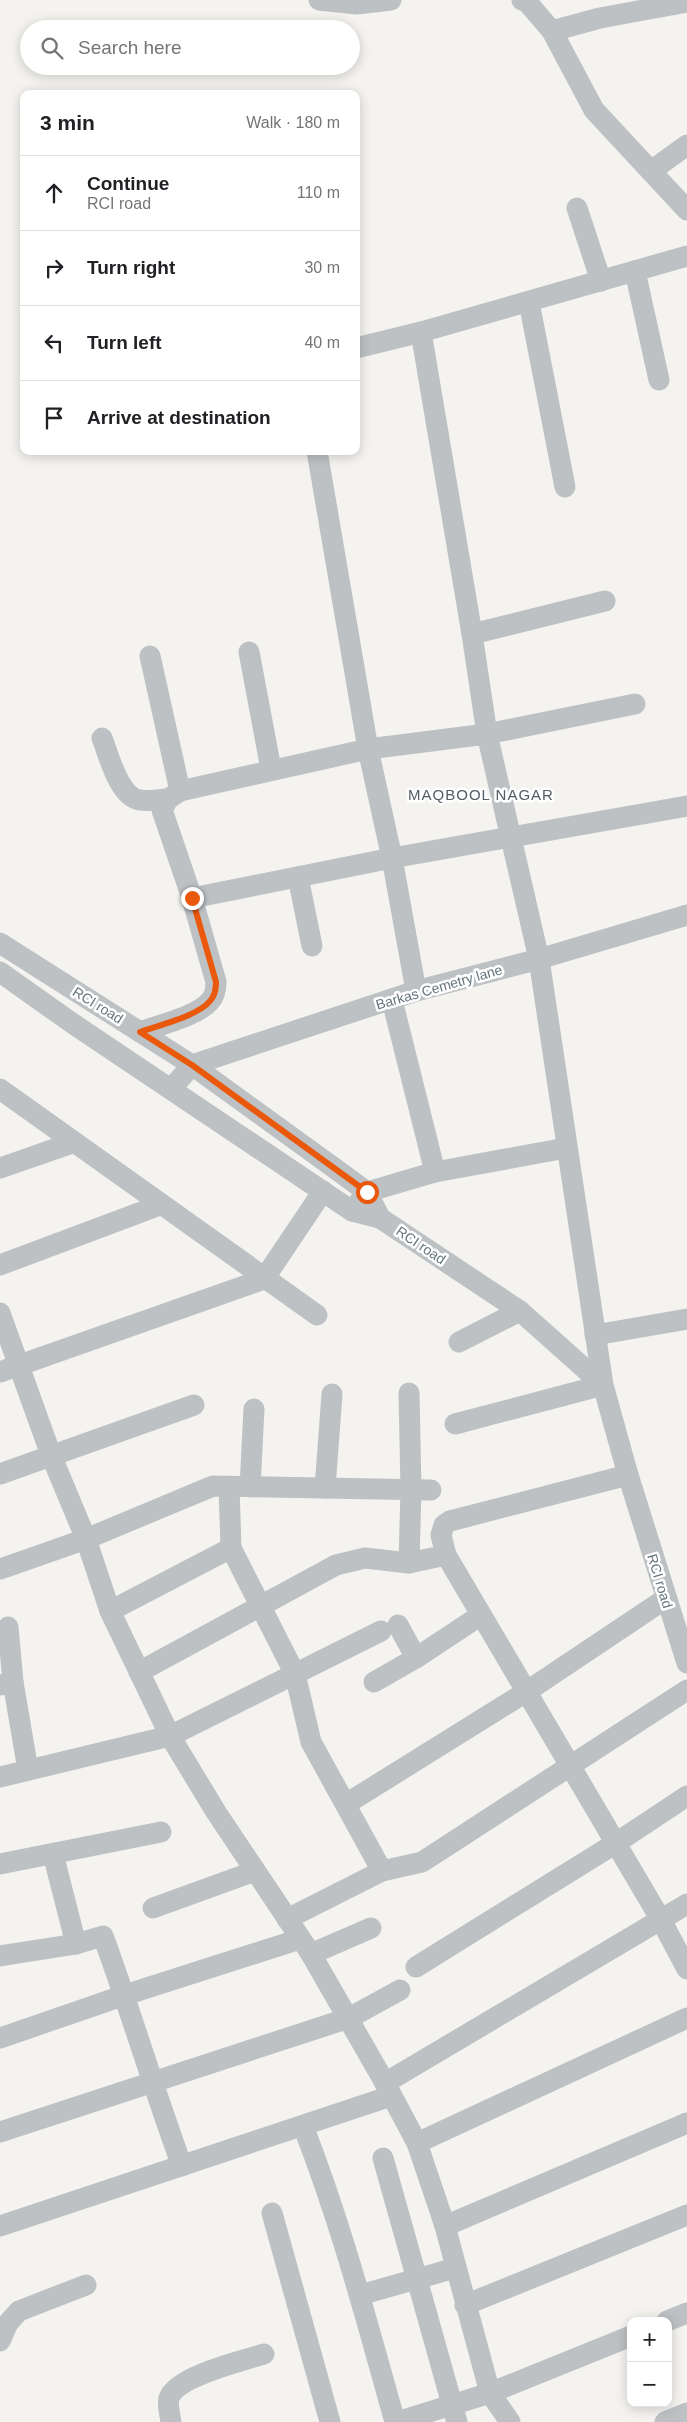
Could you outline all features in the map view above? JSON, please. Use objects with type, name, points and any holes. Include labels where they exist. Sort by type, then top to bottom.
[{"type":"street","points":[[319,0],[357,4],[391,0]]},
{"type":"street","points":[[522,0],[527,2],[552,31],[594,110],[687,210]]},
{"type":"street","points":[[552,31],[600,18],[687,2]]},
{"type":"street","points":[[651,171],[687,145]]},
{"type":"street","points":[[577,208],[601,281]]},
{"type":"street","points":[[360,347],[529,302],[687,256]]},
{"type":"street","points":[[635,271],[659,380]]},
{"type":"street","points":[[529,302],[565,488]]},
{"type":"street","points":[[421,332],[487,734],[539,959],[603,1385],[455,1424]]},
{"type":"street","points":[[318,455],[368,748],[392,858],[416,991]]},
{"type":"street","points":[[472,634],[605,601]]},
{"type":"street","points":[[249,652],[271,769]]},
{"type":"street","points":[[140,1032],[201,1009],[211,1001],[215,993],[216,982],[192,898],[162,810],[174,795],[150,656]]},
{"type":"street","points":[[102,738],[122,788],[129,796],[139,800],[174,795],[271,769],[368,748],[487,734],[636,704]]},
{"type":"street","points":[[192,898],[392,858],[687,806]]},
{"type":"street","points":[[298,878],[312,946]]},
{"type":"street","name":"Barkas Cemetry lane","points":[[192,1065],[416,991],[539,959],[687,915]]},
{"type":"street","name":"RCI road","points":[[0,942],[192,1065],[367,1192],[380,1218],[520,1311],[603,1385],[665,1599],[687,1664]]},
{"type":"street","points":[[5,981],[171,1089],[352,1211],[380,1218]]},
{"type":"street","points":[[392,1000],[435,1172]]},
{"type":"street","points":[[171,1089],[192,1065]]},
{"type":"street","points":[[0,1089],[72,1143],[317,1315]]},
{"type":"street","points":[[0,1168],[72,1143]]},
{"type":"street","points":[[352,1211],[367,1192],[435,1172],[566,1148]]},
{"type":"street","points":[[10,1368],[264,1278],[323,1190]]},
{"type":"street","points":[[0,1265],[160,1205]]},
{"type":"street","points":[[459,1342],[520,1311]]},
{"type":"street","points":[[0,1312],[10,1368],[51,1455],[86,1538],[110,1611],[170,1736],[255,1871],[306,1947],[349,2018],[416,2143],[445,2226],[490,2393],[510,2422]]},
{"type":"street","points":[[595,1335],[687,1318]]},
{"type":"street","points":[[409,1393],[421,1489],[409,1563]]},
{"type":"street","points":[[325,1488],[332,1394]]},
{"type":"street","points":[[0,1474],[194,1405]]},
{"type":"street","points":[[250,1487],[254,1409]]},
{"type":"street","points":[[628,1476],[450,1521],[444,1525],[441,1535],[446,1555],[569,1766],[662,1920],[687,1969]]},
{"type":"street","points":[[0,1569],[86,1538],[213,1486],[421,1489]]},
{"type":"street","points":[[229,1486],[231,1548],[295,1674],[311,1742],[382,1871]]},
{"type":"street","points":[[110,1611],[231,1548]]},
{"type":"street","points":[[139,1672],[262,1607],[336,1565],[365,1558],[409,1563],[446,1555]]},
{"type":"street","points":[[346,1804],[526,1692],[665,1599]]},
{"type":"street","points":[[374,1682],[416,1658],[481,1614]]},
{"type":"street","points":[[8,1627],[7,1683],[28,1770]]},
{"type":"street","points":[[0,1776],[170,1736],[390,1628],[416,1658]]},
{"type":"street","points":[[287,1919],[382,1871],[422,1862],[687,1690]]},
{"type":"street","points":[[416,1966],[616,1843],[687,1796]]},
{"type":"street","points":[[0,1864],[161,1832]]},
{"type":"street","points":[[53,1854],[76,1944]]},
{"type":"street","points":[[153,1908],[255,1871]]},
{"type":"street","points":[[0,2226],[303,2126],[388,2089],[687,1904]]},
{"type":"street","points":[[0,2038],[124,1995],[306,1947],[370,1928]]},
{"type":"street","points":[[0,1956],[76,1944],[103,1936],[124,1995],[151,2082],[182,2166]]},
{"type":"street","points":[[0,2132],[349,2018],[400,1990]]},
{"type":"street","points":[[416,2143],[687,2018]]},
{"type":"street","points":[[445,2226],[687,2123]]},
{"type":"street","points":[[303,2126],[318,2164],[360,2295],[396,2422],[455,2413],[490,2393],[627,2338]]},
{"type":"street","points":[[383,2158],[455,2413]]},
{"type":"street","points":[[272,2213],[330,2422]]},
{"type":"street","points":[[465,2305],[687,2215]]},
{"type":"street","points":[[360,2295],[455,2268]]},
{"type":"street","points":[[0,2341],[8,2323],[19,2311],[86,2285]]},
{"type":"street","points":[[672,2319],[687,2313]]},
{"type":"street","points":[[171,2422],[168,2406],[170,2397],[177,2388],[191,2378],[264,2354]]},
{"type":"street","points":[[665,2422],[687,2413]]},
{"type":"district","name":"MAQBOOL NAGAR","points":[[481,794]]},
{"type":"route","points":[[192,898],[216,982],[215,993],[211,1001],[201,1009],[140,1032],[192,1065],[367,1192]]}]
